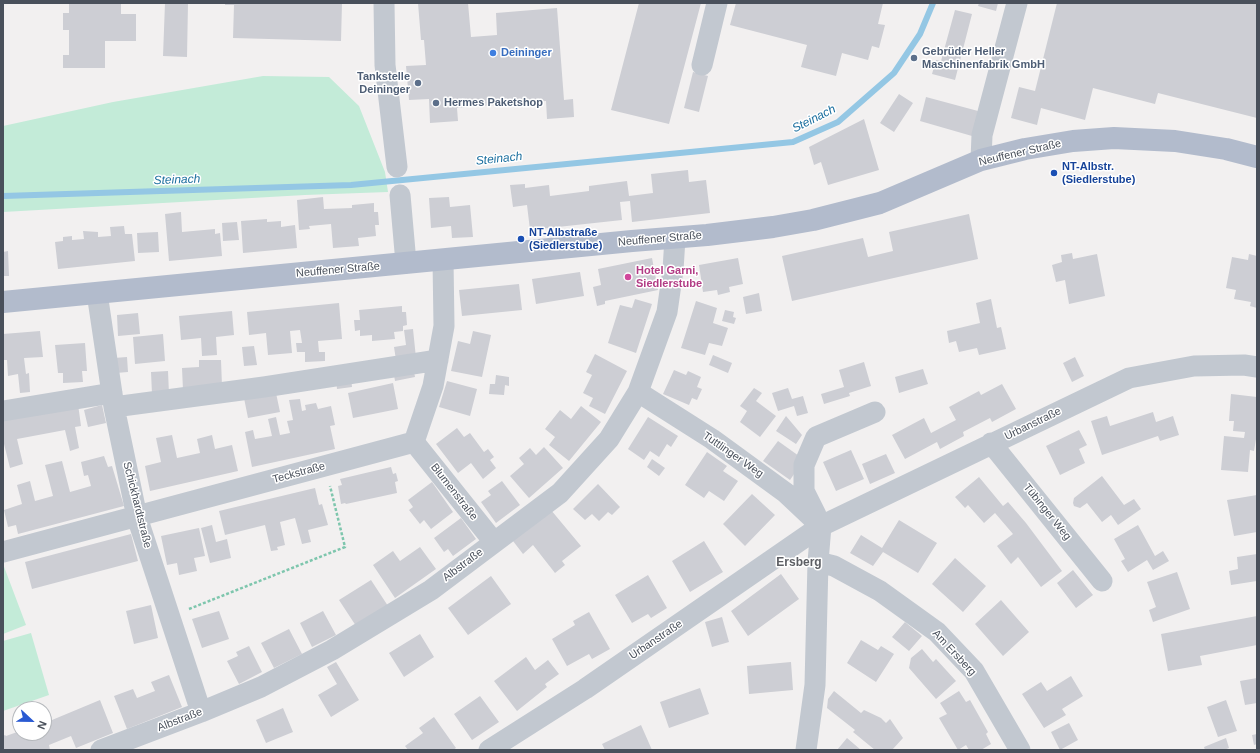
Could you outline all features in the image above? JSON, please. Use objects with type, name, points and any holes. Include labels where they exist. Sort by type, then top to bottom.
[{"type":"main road","name":"Neuffener Straße","points":[[3,302],[675,238],[774,227],[813,220],[880,202],[980,160],[1025,149],[1073,141],[1114,138],[1175,141],[1226,149],[1257,157]]},
{"type":"street","points":[[384,3],[385,65],[397,167]]},
{"type":"street","points":[[702,65],[717,3]]},
{"type":"street","points":[[980,160],[982,135],[1017,3]]},
{"type":"street","points":[[400,195],[406,263]]},
{"type":"street","name":"Albstraße","points":[[101,750],[201,712],[261,687],[332,650],[430,590],[560,492],[609,439],[638,392],[667,312],[673,270],[675,238]]},
{"type":"street","points":[[414,442],[433,386],[444,326],[443,260]]},
{"type":"street","name":"Schickhardtstraße","points":[[97,292],[113,400],[137,517],[201,712]]},
{"type":"street","points":[[3,411],[264,387],[438,360]]},
{"type":"street","name":"Urbanstraße","points":[[489,750],[585,689],[821,526],[1129,378],[1194,366],[1257,366]]},
{"type":"street","name":"Tuttlinger Weg","points":[[638,392],[712,439],[786,493],[821,526]]},
{"type":"street","points":[[806,750],[815,685],[818,562],[821,526],[804,491],[804,465],[816,437],[875,412]]},
{"type":"street","name":"Teckstraße","points":[[3,552],[414,442]]},
{"type":"street","name":"Blumenstraße","points":[[414,442],[494,542]]},
{"type":"street","name":"Tübinger Weg","points":[[992,443],[1102,582]]},
{"type":"street","name":"Am Ersberg","points":[[818,562],[834,566],[880,591],[937,632],[974,671],[1020,750]]},
{"type":"path","points":[[169,617],[344,547],[325,466]]},
{"type":"green space","points":[[263,76],[329,77],[359,106],[385,172],[388,192],[305,195],[3,212],[3,126],[113,102]]},
{"type":"green space","points":[[3,564],[26,625],[3,634]]},
{"type":"green space","points":[[31,633],[49,695],[32,701],[12,701],[12,708],[3,711],[3,641]]},
{"type":"building","points":[[69,3],[121,3],[121,14],[136,14],[136,41],[105,41],[105,68],[63,68],[63,55],[69,55],[69,30],[63,30],[63,13],[69,13]]},
{"type":"building","points":[[165,3],[188,3],[187,57],[163,56]]},
{"type":"building","points":[[225,3],[342,3],[341,41],[233,38],[234,5],[225,5]]},
{"type":"building","name":"Deininger","points":[[418,3],[468,3],[471,37],[497,35],[496,13],[557,8],[564,100],[573,99],[574,117],[547,119],[546,101],[457,108],[458,121],[430,123],[429,99],[409,100],[406,66],[426,65],[424,40],[421,40]]},
{"type":"building","points":[[639,3],[701,3],[669,124],[611,110]]},
{"type":"building","points":[[736,3],[883,3],[878,24],[885,25],[879,48],[872,46],[868,60],[842,53],[836,76],[801,67],[807,45],[730,25]]},
{"type":"building","points":[[979,3],[998,3],[996,11],[978,6]]},
{"type":"building","points":[[1057,3],[1257,3],[1257,118],[1158,93],[1155,104],[1093,88],[1085,120],[1041,108],[1037,125],[1011,118],[1019,87],[1035,91]]},
{"type":"building","points":[[955,10],[972,14],[955,80],[932,74],[936,60],[941,61]]},
{"type":"building","points":[[693,72],[708,76],[699,112],[684,108]]},
{"type":"building","points":[[899,94],[913,103],[894,132],[880,123]]},
{"type":"building","points":[[926,97],[978,111],[972,136],[920,121]]},
{"type":"building","points":[[864,119],[879,170],[828,185],[821,162],[814,165],[809,147]]},
{"type":"building","points":[[688,170],[689,182],[706,180],[710,213],[632,222],[630,201],[620,202],[622,220],[530,230],[527,205],[513,207],[510,185],[525,184],[525,188],[549,185],[550,196],[589,191],[589,186],[627,181],[629,196],[653,193],[651,174]]},
{"type":"building","points":[[323,197],[324,209],[352,208],[352,205],[374,203],[374,212],[378,212],[379,225],[375,225],[376,236],[358,238],[359,246],[333,248],[331,224],[309,226],[310,229],[299,230],[297,200]]},
{"type":"building","points":[[449,197],[450,207],[470,205],[473,237],[452,238],[451,226],[431,228],[429,198]]},
{"type":"building","points":[[181,212],[182,232],[215,229],[215,234],[220,233],[222,256],[169,261],[165,214]]},
{"type":"building","points":[[969,214],[978,259],[792,301],[782,256],[863,238],[868,257],[893,251],[889,232]]},
{"type":"building","points":[[267,219],[267,222],[281,221],[281,227],[295,225],[297,248],[243,253],[241,221]]},
{"type":"building","points":[[237,222],[239,240],[223,241],[222,223]]},
{"type":"building","points":[[124,226],[125,234],[132,234],[135,261],[58,269],[55,242],[63,241],[63,237],[72,236],[72,240],[84,239],[83,231],[98,232],[98,237],[111,236],[110,227]]},
{"type":"building","points":[[158,232],[159,252],[138,253],[137,233]]},
{"type":"building","points":[[8,251],[9,276],[3,276],[3,252]]},
{"type":"building","points":[[1072,253],[1073,259],[1097,254],[1105,296],[1069,304],[1065,280],[1056,282],[1052,265],[1062,262],[1061,255]]},
{"type":"building","points":[[1249,254],[1257,256],[1257,308],[1250,306],[1251,302],[1234,299],[1236,290],[1226,288],[1232,257],[1248,260]]},
{"type":"building","name":"Hotel Garni, Siedlerstube","points":[[652,258],[658,290],[605,301],[605,304],[597,306],[593,287],[601,285],[598,269]]},
{"type":"building","points":[[738,258],[743,284],[729,287],[730,292],[718,295],[717,290],[703,292],[699,265]]},
{"type":"building","points":[[580,272],[584,296],[536,304],[532,279]]},
{"type":"building","points":[[519,284],[522,310],[462,316],[459,290]]},
{"type":"building","points":[[759,293],[762,311],[746,314],[743,297]]},
{"type":"building","points":[[635,299],[652,304],[636,353],[608,343],[620,305],[632,308]]},
{"type":"building","points":[[991,299],[997,328],[1001,327],[1006,349],[979,355],[977,348],[959,352],[956,341],[949,343],[947,331],[980,323],[976,303]]},
{"type":"building","points":[[696,301],[717,308],[713,323],[728,328],[722,346],[709,343],[705,355],[681,348]]},
{"type":"building","points":[[339,303],[342,339],[318,341],[319,352],[325,352],[325,361],[305,362],[305,352],[297,352],[296,343],[302,343],[300,330],[290,331],[292,353],[268,355],[266,333],[249,335],[247,312]]},
{"type":"building","points":[[402,306],[402,312],[406,312],[407,325],[403,326],[403,331],[394,332],[395,339],[372,341],[372,335],[360,336],[360,330],[355,331],[354,320],[360,320],[359,310]]},
{"type":"building","points":[[725,310],[734,312],[733,317],[736,318],[734,324],[722,321]]},
{"type":"building","points":[[232,311],[234,335],[216,337],[217,355],[202,356],[201,338],[181,340],[179,316]]},
{"type":"building","points":[[138,313],[140,334],[118,336],[117,315]]},
{"type":"building","points":[[413,329],[416,358],[396,360],[394,347],[406,345],[404,330]]},
{"type":"building","points":[[40,331],[43,357],[24,358],[26,374],[29,373],[30,392],[20,393],[18,374],[8,376],[7,360],[3,360],[3,334]]},
{"type":"building","points":[[473,331],[491,335],[482,377],[451,371],[458,341],[470,344]]},
{"type":"building","points":[[163,334],[165,361],[135,364],[133,337]]},
{"type":"building","points":[[85,343],[87,371],[82,371],[83,382],[63,383],[63,373],[58,373],[55,345]]},
{"type":"building","points":[[254,346],[257,365],[244,366],[242,347]]},
{"type":"building","points":[[595,354],[627,371],[605,414],[589,406],[593,398],[583,393],[592,375],[586,372]]},
{"type":"building","points":[[713,355],[732,363],[728,373],[709,365]]},
{"type":"building","points":[[127,357],[128,372],[116,373],[114,358]]},
{"type":"building","points":[[1075,357],[1084,376],[1072,382],[1063,363]]},
{"type":"building","points":[[199,360],[221,360],[222,386],[183,390],[182,368],[199,367]]},
{"type":"building","points":[[864,362],[871,386],[849,393],[850,396],[824,404],[821,394],[844,387],[839,370]]},
{"type":"building","points":[[413,366],[415,377],[395,381],[393,369]]},
{"type":"building","points":[[923,369],[928,384],[899,393],[895,377]]},
{"type":"building","points":[[674,370],[686,375],[688,371],[701,377],[697,387],[702,389],[697,400],[692,398],[689,405],[663,394]]},
{"type":"building","points":[[168,371],[169,394],[152,394],[151,372]]},
{"type":"building","points":[[496,375],[509,377],[509,386],[505,385],[504,395],[489,394],[490,384],[495,384]]},
{"type":"building","points":[[351,377],[352,387],[337,389],[336,379]]},
{"type":"building","points":[[447,381],[477,389],[470,416],[439,407]]},
{"type":"building","points":[[393,383],[398,409],[353,418],[348,393]]},
{"type":"building","points":[[1002,384],[1016,409],[992,422],[990,418],[963,432],[964,436],[940,449],[937,442],[905,459],[892,435],[924,418],[931,433],[956,420],[949,407],[979,391],[981,395]]},
{"type":"building","points":[[754,388],[762,393],[756,401],[776,416],[760,437],[740,422],[747,411],[740,406]]},
{"type":"building","points":[[788,388],[792,399],[803,396],[808,413],[797,416],[794,406],[778,411],[772,393]]},
{"type":"building","points":[[276,393],[280,412],[248,418],[244,398]]},
{"type":"building","points":[[1231,394],[1257,397],[1257,433],[1254,451],[1250,450],[1248,472],[1221,470],[1224,436],[1244,438],[1245,432],[1233,431],[1234,421],[1229,421]]},
{"type":"building","points":[[300,399],[302,411],[306,410],[305,405],[316,403],[318,409],[331,406],[335,425],[330,426],[335,449],[252,467],[245,432],[253,430],[255,439],[272,436],[268,419],[276,417],[280,435],[290,433],[287,421],[293,420],[289,400]]},
{"type":"building","points":[[78,404],[81,426],[75,427],[79,448],[70,451],[65,430],[17,439],[23,464],[10,468],[3,440],[3,418]]},
{"type":"building","points":[[102,405],[106,423],[88,427],[84,410]]},
{"type":"building","points":[[581,406],[601,422],[569,461],[549,445],[555,437],[545,429],[560,410],[571,419]]},
{"type":"building","points":[[1153,412],[1156,422],[1173,416],[1179,435],[1160,441],[1158,436],[1102,455],[1091,421],[1107,416],[1110,426]]},
{"type":"building","points":[[786,416],[802,435],[796,444],[776,431]]},
{"type":"building","points":[[648,417],[678,436],[671,447],[667,444],[659,457],[650,451],[644,460],[628,449]]},
{"type":"building","points":[[457,428],[464,437],[470,433],[484,452],[488,449],[494,457],[490,460],[496,468],[483,479],[471,463],[458,473],[436,444]]},
{"type":"building","points":[[1079,430],[1087,445],[1079,449],[1085,463],[1060,475],[1046,446]]},
{"type":"building","points":[[172,435],[177,458],[200,453],[197,439],[212,435],[215,449],[232,445],[238,471],[150,491],[145,466],[161,462],[156,438]]},
{"type":"building","points":[[778,441],[799,456],[801,464],[790,480],[763,461]]},
{"type":"building","points":[[544,447],[563,468],[529,498],[510,476],[524,464],[519,458],[530,448],[536,455]]},
{"type":"building","points":[[851,450],[864,479],[836,491],[823,462]]},
{"type":"building","points":[[707,452],[727,466],[723,471],[738,481],[724,501],[709,491],[704,498],[685,485]]},
{"type":"building","points":[[886,454],[895,473],[870,484],[862,464]]},
{"type":"building","points":[[104,456],[108,467],[112,466],[124,506],[18,534],[16,525],[8,527],[4,510],[22,504],[17,485],[30,481],[35,501],[53,496],[45,465],[62,461],[70,492],[91,486],[88,475],[84,476],[81,462]]},
{"type":"building","points":[[652,459],[665,468],[659,476],[647,467]]},
{"type":"building","points":[[391,467],[393,474],[396,473],[398,481],[395,482],[397,493],[341,504],[338,486],[342,485],[340,479]]},
{"type":"building","points":[[1102,476],[1124,505],[1134,499],[1141,509],[1118,525],[1111,515],[1102,522],[1087,503],[1080,508],[1074,506],[1073,503],[1074,498]]},
{"type":"building","points":[[979,477],[1003,506],[1008,502],[1026,523],[1062,571],[1041,587],[1018,557],[1011,564],[997,546],[1013,534],[995,513],[984,523],[968,505],[965,508],[955,497]]},
{"type":"building","points":[[502,481],[520,505],[496,523],[481,502],[491,495],[488,491]]},
{"type":"building","points":[[432,482],[453,512],[431,529],[424,520],[420,524],[409,510],[413,507],[408,500]]},
{"type":"building","points":[[598,484],[620,507],[612,515],[608,512],[599,521],[592,514],[585,520],[573,509]]},
{"type":"building","points":[[315,488],[319,505],[322,504],[328,525],[308,530],[311,542],[302,544],[295,518],[280,522],[285,545],[277,547],[278,550],[271,551],[265,525],[225,535],[219,511]]},
{"type":"building","points":[[752,494],[775,515],[745,546],[723,524]]},
{"type":"building","points":[[1257,495],[1257,532],[1234,536],[1227,500]]},
{"type":"building","points":[[551,510],[581,546],[562,561],[565,565],[555,573],[533,545],[523,554],[513,541]]},
{"type":"building","points":[[461,518],[476,539],[453,556],[448,549],[444,552],[434,538]]},
{"type":"building","points":[[899,520],[937,543],[918,573],[883,552],[873,566],[850,553],[861,535],[882,548]]},
{"type":"building","points":[[212,525],[216,542],[227,539],[231,558],[210,563],[201,528]]},
{"type":"building","points":[[1138,525],[1155,556],[1163,551],[1169,561],[1153,570],[1147,560],[1128,572],[1121,561],[1125,559],[1114,539]]},
{"type":"building","points":[[199,528],[205,556],[194,558],[197,571],[179,575],[177,563],[167,565],[161,536]]},
{"type":"building","points":[[131,534],[138,561],[32,589],[25,562]]},
{"type":"building","points":[[704,541],[723,572],[690,592],[672,561]]},
{"type":"building","points":[[420,547],[436,569],[395,598],[373,565],[393,551],[400,561]]},
{"type":"building","points":[[1257,554],[1257,581],[1231,585],[1229,571],[1238,569],[1237,557]]},
{"type":"building","points":[[955,558],[986,586],[963,612],[932,584]]},
{"type":"building","points":[[1073,570],[1093,595],[1076,608],[1057,583]]},
{"type":"building","points":[[1177,572],[1190,609],[1153,622],[1149,610],[1156,607],[1147,582]]},
{"type":"building","points":[[781,574],[799,599],[748,636],[731,611]]},
{"type":"building","points":[[648,575],[667,608],[651,618],[648,614],[632,623],[615,595]]},
{"type":"building","points":[[491,576],[511,604],[468,635],[448,608]]},
{"type":"building","points":[[371,580],[388,606],[356,626],[339,600]]},
{"type":"building","points":[[1001,600],[1029,632],[1003,656],[975,624]]},
{"type":"building","points":[[151,605],[158,638],[134,644],[126,611]]},
{"type":"building","points":[[219,611],[229,639],[202,648],[192,619]]},
{"type":"building","points":[[323,611],[336,635],[312,647],[300,623]]},
{"type":"building","points":[[589,612],[610,649],[592,659],[589,654],[567,666],[552,639],[575,625],[573,621]]},
{"type":"building","points":[[1257,616],[1257,645],[1200,656],[1202,665],[1168,671],[1161,634]]},
{"type":"building","points":[[722,617],[729,642],[712,647],[705,622]]},
{"type":"building","points":[[905,622],[922,636],[909,651],[892,637]]},
{"type":"building","points":[[289,629],[302,654],[274,668],[261,643]]},
{"type":"building","points":[[420,634],[434,657],[404,677],[389,653]]},
{"type":"building","points":[[861,640],[878,650],[881,646],[894,654],[876,682],[847,663]]},
{"type":"building","points":[[249,646],[262,672],[239,684],[227,661],[238,656],[236,652]]},
{"type":"building","points":[[922,649],[933,662],[936,659],[956,681],[936,699],[909,668],[911,658]]},
{"type":"building","points":[[526,657],[535,670],[548,660],[559,674],[545,684],[547,687],[517,711],[494,681]]},
{"type":"building","points":[[336,662],[359,700],[331,717],[318,695],[337,684],[327,667]]},
{"type":"building","points":[[791,662],[793,690],[749,694],[747,666]]},
{"type":"building","points":[[169,675],[182,707],[127,729],[114,696],[133,689],[137,698],[155,691],[151,682]]},
{"type":"building","points":[[1071,676],[1083,696],[1062,709],[1066,715],[1044,728],[1022,694],[1041,682],[1047,691]]},
{"type":"building","points":[[1257,678],[1257,703],[1245,705],[1240,681]]},
{"type":"building","points":[[700,688],[709,714],[669,728],[660,702]]},
{"type":"building","points":[[834,691],[861,713],[864,710],[881,718],[886,723],[890,719],[903,738],[892,750],[875,750],[853,732],[855,730],[827,708],[828,699]]},
{"type":"building","points":[[959,691],[966,702],[970,700],[988,732],[986,734],[991,744],[981,750],[969,750],[966,745],[958,750],[939,718],[947,714],[940,703]]},
{"type":"building","points":[[480,696],[499,722],[472,740],[454,714]]},
{"type":"building","points":[[100,700],[113,733],[76,748],[71,736],[49,745],[50,750],[3,750],[3,736],[5,735],[12,734],[12,741],[52,741],[52,720]]},
{"type":"building","points":[[1226,700],[1237,731],[1218,737],[1207,707]]},
{"type":"building","points":[[283,708],[293,732],[266,743],[256,720]]},
{"type":"building","points":[[434,717],[456,748],[453,750],[408,750],[405,746],[423,733],[419,728]]},
{"type":"building","points":[[1069,723],[1078,740],[1060,750],[1051,732]]},
{"type":"building","points":[[641,725],[652,750],[605,750],[602,744]]},
{"type":"building","points":[[1257,734],[1257,744],[1254,745],[1252,735]]},
{"type":"building","points":[[847,738],[861,750],[837,750]]},
{"type":"building","points":[[1226,738],[1229,748],[1224,750],[1205,750],[1204,747]]},
{"type":"waterway","name":"Steinach","points":[[3,196],[351,185],[793,142],[838,122],[894,73],[920,34],[933,3]]},
{"type":"place","name":"Deininger","points":[[493,53]]},
{"type":"place","name":"Gebrüder Heller Maschinenfabrik GmbH","points":[[914,58]]},
{"type":"place","name":"Tankstelle Deininger","points":[[418,83]]},
{"type":"place","name":"Hermes Paketshop","points":[[436,103]]},
{"type":"place","name":"NT-Albstr. (Siedlerstube)","points":[[1054,173]]},
{"type":"place","name":"NT-Albstraße (Siedlerstube)","points":[[521,239]]},
{"type":"place","name":"Hotel Garni, Siedlerstube","points":[[628,277]]},
{"type":"district","name":"Ersberg","points":[[799,563]]}]
